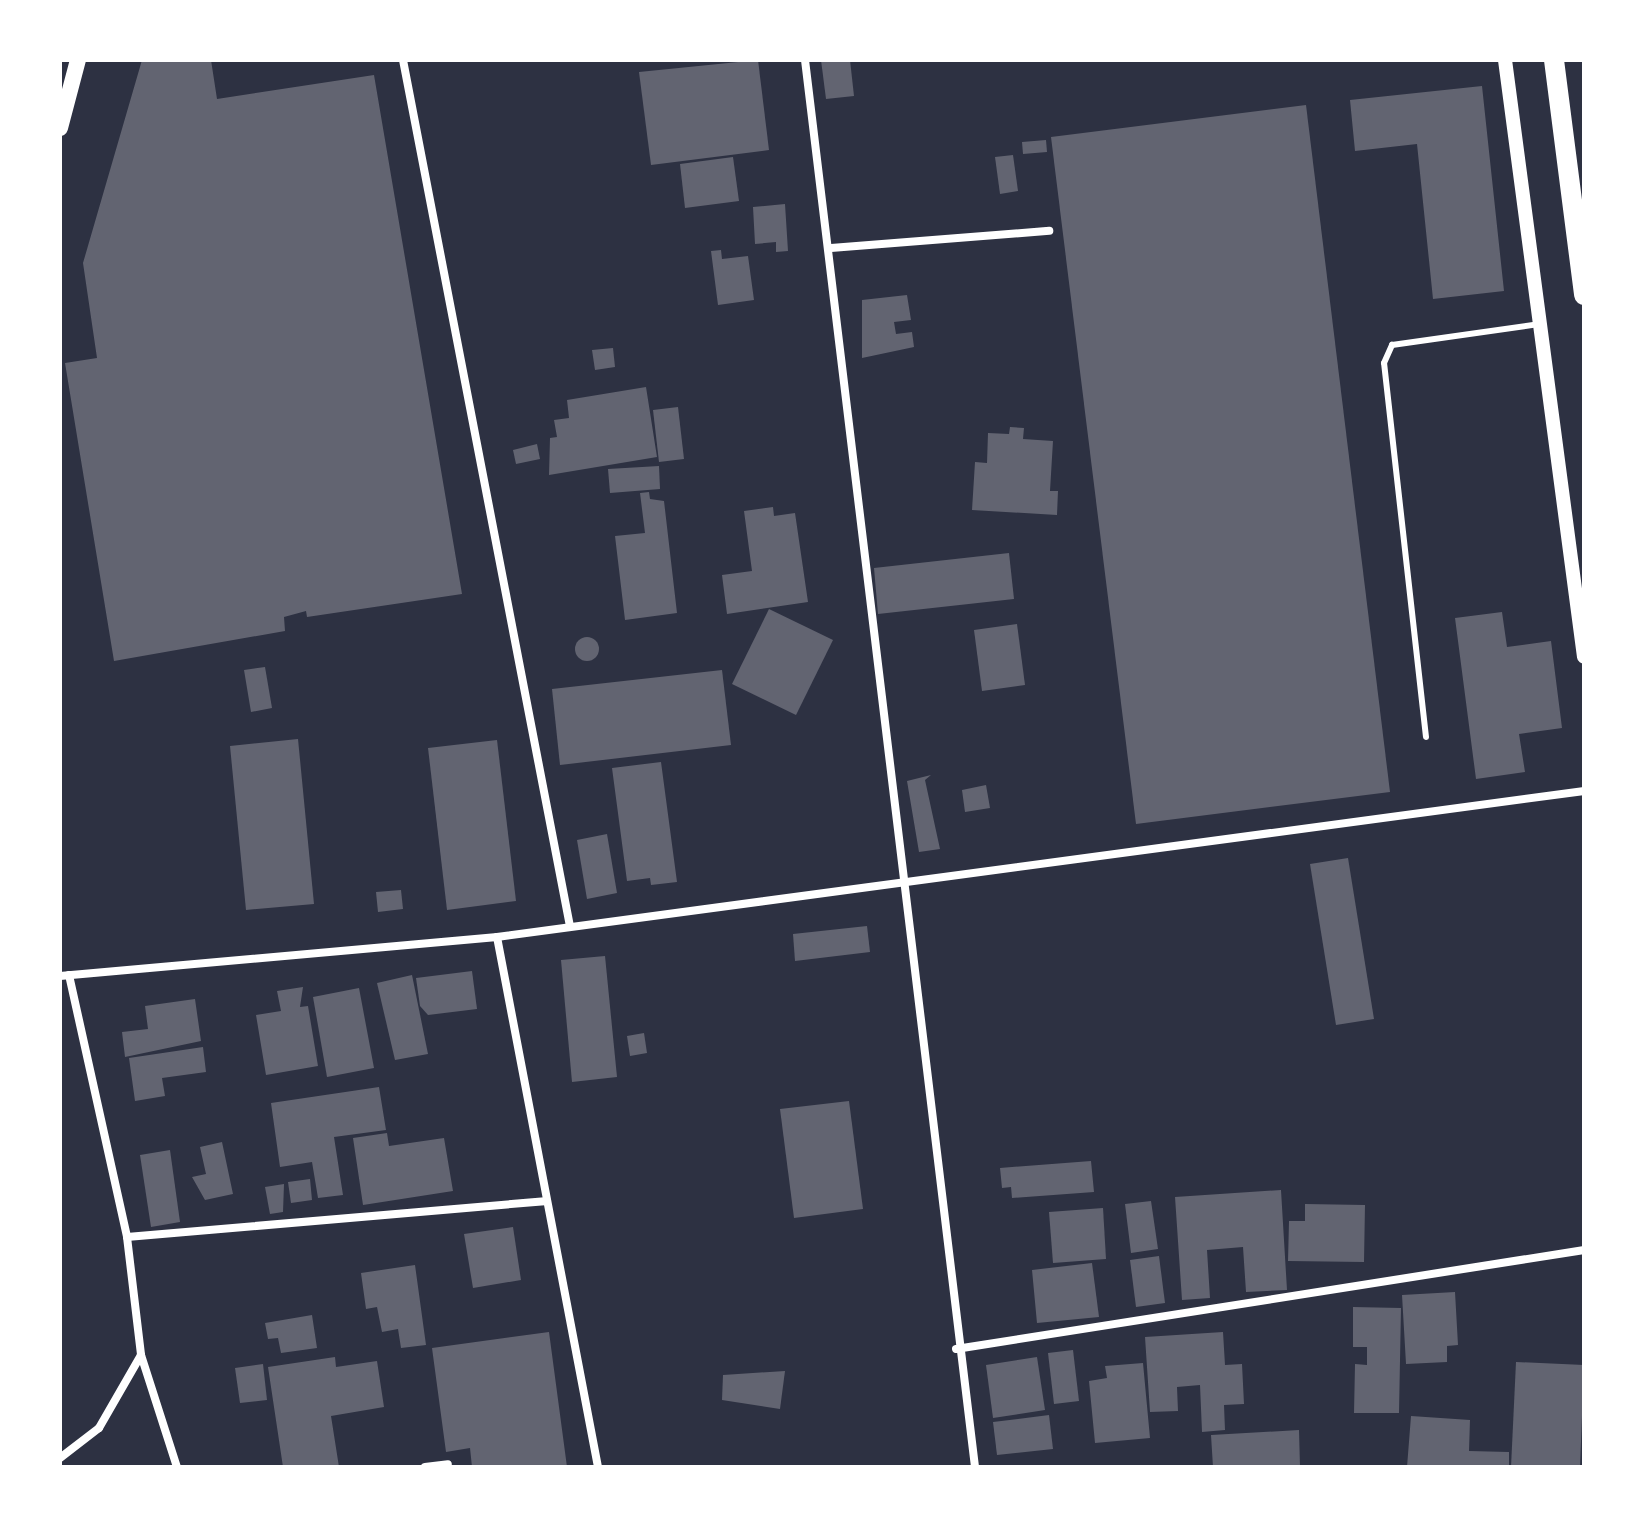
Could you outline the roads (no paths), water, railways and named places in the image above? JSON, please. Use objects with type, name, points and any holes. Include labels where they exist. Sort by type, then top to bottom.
[{"type":"main road","points":[[60,128],[78,60]]},
{"type":"main road","points":[[1554,60],[1584,295]]},
{"type":"street","points":[[403,60],[570,926]]},
{"type":"street","points":[[805,60],[910,883],[956,1349],[975,1467]]},
{"type":"street","points":[[1505,60],[1584,657]]},
{"type":"street","points":[[831,248],[1049,231]]},
{"type":"street","points":[[177,1467],[141,1355],[127,1237],[64,975],[497,937],[1584,791]]},
{"type":"street","points":[[497,937],[544,1201],[598,1467]]},
{"type":"street","points":[[127,1237],[544,1201]]},
{"type":"street","points":[[956,1349],[1584,1250]]},
{"type":"street","points":[[60,1458],[99,1428],[141,1355]]},
{"type":"street","points":[[425,1467],[448,1464]]},
{"type":"lane","points":[[1426,737],[1384,363],[1392,345],[1540,324]]}]
